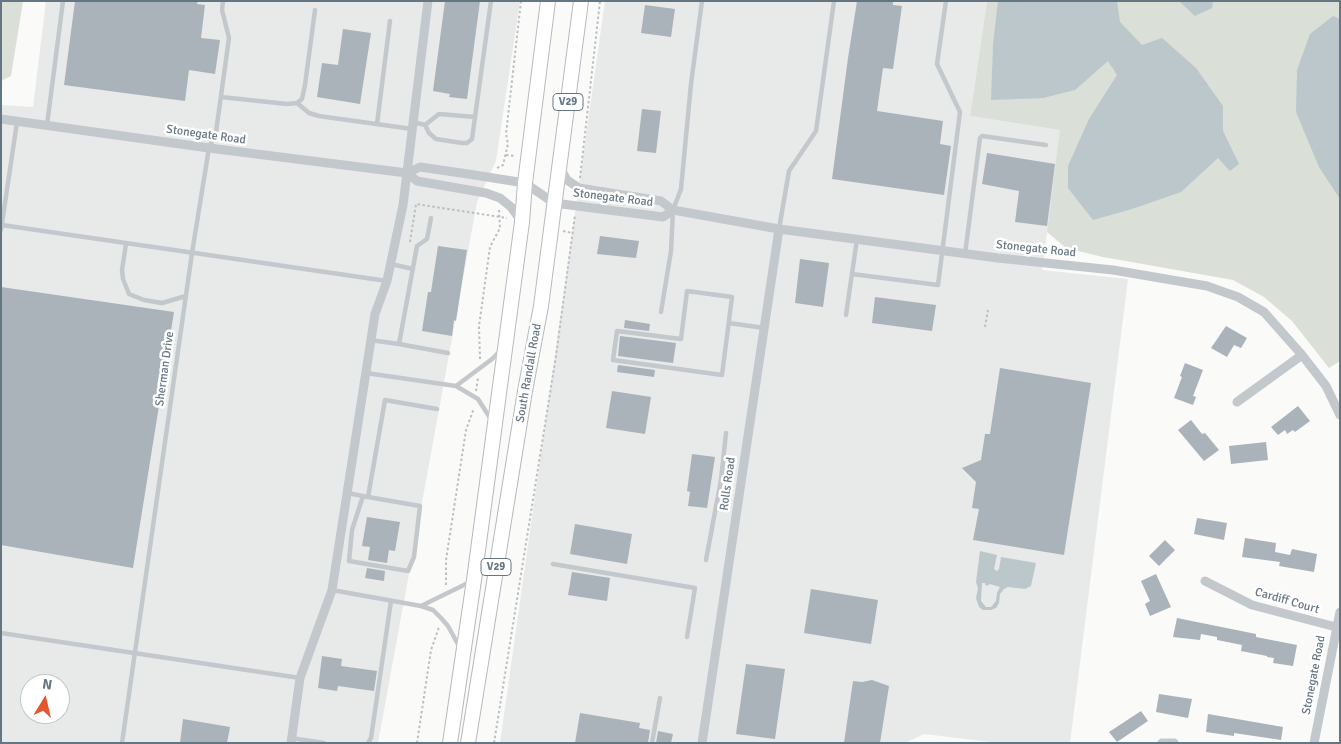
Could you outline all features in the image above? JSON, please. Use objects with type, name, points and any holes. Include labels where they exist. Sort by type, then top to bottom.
[{"type":"main road","name":"V29","points":[[450,743],[522,222],[525,183],[548,1]]},
{"type":"main road","name":"South Randall Road","points":[[468,743],[522,410],[541,306],[582,1]]},
{"type":"street","points":[[291,740],[300,678],[332,590],[374,314],[387,281],[404,205],[428,1]]},
{"type":"street","name":"Stonegate Road","points":[[1,119],[407,173],[420,168],[525,183],[554,204],[663,217],[673,210]]},
{"type":"street","name":"Stonegate Road","points":[[559,163],[568,180],[579,188],[661,201],[673,210],[779,229],[965,254],[1113,270],[1207,286],[1238,297],[1264,312],[1302,355],[1326,386],[1340,415]]},
{"type":"street","name":"Stonegate Road","points":[[407,173],[417,181],[486,192],[500,198],[511,207],[522,222]]},
{"type":"street","name":"Rolls Road","points":[[702,743],[779,229]]},
{"type":"street","points":[[1236,402],[1302,355]]},
{"type":"street","name":"Cardiff Court","points":[[1205,582],[1252,606],[1336,627]]},
{"type":"street","name":"Stonegate Road","points":[[1314,743],[1340,612]]},
{"type":"street","points":[[1162,743],[1174,743]]},
{"type":"lane","points":[[47,126],[63,1]]},
{"type":"lane","name":"Sherman Drive","points":[[122,743],[192,253],[209,148],[216,132],[221,97],[229,38],[222,10],[223,1]]},
{"type":"lane","points":[[425,125],[429,133],[436,139],[468,143],[472,140],[491,1]]},
{"type":"lane","points":[[662,312],[671,251],[673,210],[680,189],[702,1]]},
{"type":"lane","points":[[779,229],[789,172],[816,130],[834,1]]},
{"type":"lane","points":[[852,274],[938,285],[960,112],[937,64],[946,1]]},
{"type":"lane","points":[[221,97],[287,104],[302,99],[315,10]]},
{"type":"lane","points":[[377,124],[390,21]]},
{"type":"lane","points":[[297,102],[309,113],[319,116],[377,124],[425,125],[439,114],[475,117]]},
{"type":"lane","points":[[17,122],[2,228],[387,281]]},
{"type":"lane","points":[[965,254],[980,138],[982,136],[1046,145]]},
{"type":"lane","points":[[399,344],[417,246],[427,239],[431,218]]},
{"type":"lane","points":[[846,315],[857,239]]},
{"type":"lane","points":[[126,244],[122,270],[123,279],[129,294],[144,300],[162,303],[186,296]]},
{"type":"lane","points":[[391,264],[413,268]]},
{"type":"lane","points":[[687,291],[732,297],[729,323],[722,374],[613,360],[616,331],[680,339],[687,291]]},
{"type":"lane","points":[[729,323],[764,328]]},
{"type":"lane","points":[[370,340],[448,352]]},
{"type":"lane","points":[[456,386],[492,360],[504,346]]},
{"type":"lane","points":[[365,372],[456,386],[476,397],[494,424]]},
{"type":"lane","points":[[347,493],[365,496],[420,506],[414,557],[408,571],[349,561],[352,530],[365,496],[385,400],[438,409]]},
{"type":"lane","points":[[706,560],[721,480],[726,433]]},
{"type":"lane","points":[[552,564],[695,588],[687,637]]},
{"type":"lane","points":[[421,606],[474,580]]},
{"type":"lane","points":[[332,590],[391,600],[433,610],[448,626],[463,655]]},
{"type":"lane","points":[[368,743],[391,600]]},
{"type":"lane","points":[[1,633],[300,678]]},
{"type":"lane","points":[[652,743],[660,698]]},
{"type":"lane","points":[[291,740],[324,743]]},
{"type":"path","points":[[496,168],[503,165],[508,144],[506,134],[521,1]]},
{"type":"path","points":[[580,178],[600,1]]},
{"type":"path","points":[[506,155],[529,158]]},
{"type":"path","points":[[559,163],[582,164]]},
{"type":"path","points":[[446,586],[446,560],[466,430],[474,410],[480,369],[479,326],[490,247],[500,228],[498,216],[522,222]]},
{"type":"path","points":[[494,743],[556,356],[572,233],[551,228]]},
{"type":"path","points":[[985,327],[988,310]]},
{"type":"path","points":[[417,743],[432,650],[439,630]]},
{"type":"shaded area","points":[[1,1],[23,1],[11,76],[1,81]]},
{"type":"shaded area","points":[[46,1],[520,1],[496,161],[477,202],[378,743],[1,743],[1,105],[33,107]]},
{"type":"shaded area","points":[[605,1],[987,1],[970,116],[1061,130],[1042,270],[1128,279],[1070,743],[999,743],[924,734],[905,743],[500,743]]},
{"type":"shaded area","points":[[987,1],[1340,1],[1340,361],[1329,368],[1292,321],[1264,297],[1233,280],[1103,257],[1066,248],[1047,232],[1060,130],[970,116]]},
{"type":"shaded area","points":[[998,1],[1117,1],[1120,22],[1142,45],[1162,38],[1196,68],[1223,106],[1223,131],[1239,164],[1230,171],[1218,158],[1181,192],[1093,220],[1068,188],[1068,166],[1089,119],[1117,75],[1108,61],[1075,90],[1043,98],[991,100],[993,44]]},
{"type":"shaded area","points":[[1179,1],[1213,1],[1212,8],[1195,16]]},
{"type":"shaded area","points":[[1333,16],[1340,19],[1340,199],[1319,167],[1296,112],[1297,70],[1310,34]]},
{"type":"shaded area","points":[[980,551],[997,555],[994,569],[997,571],[1001,557],[1036,563],[1031,586],[1025,589],[1008,587],[1004,589],[1000,594],[999,603],[996,608],[991,610],[983,610],[979,607],[976,598],[978,588],[976,582]],"holes":[[[982,583],[985,583],[986,586],[990,584],[1000,587],[996,601],[991,607],[986,607],[981,601]]]},
{"type":"building","points":[[75,1],[198,1],[197,4],[205,5],[201,38],[220,40],[215,74],[189,70],[185,101],[64,85]]},
{"type":"building","points":[[445,1],[480,1],[467,99],[449,97],[450,94],[433,91]]},
{"type":"building","points":[[857,1],[893,1],[893,5],[902,6],[893,69],[883,68],[877,111],[943,121],[940,144],[951,146],[944,195],[832,179]]},
{"type":"building","points":[[645,5],[675,9],[671,37],[641,33]]},
{"type":"building","points":[[343,29],[371,33],[360,104],[317,97],[322,63],[338,65]]},
{"type":"building","points":[[642,109],[661,111],[656,153],[637,151]]},
{"type":"building","points":[[987,153],[1055,164],[1047,226],[1015,222],[1019,191],[982,184]]},
{"type":"building","points":[[600,236],[639,241],[636,258],[597,254]]},
{"type":"building","points":[[438,246],[467,250],[452,336],[422,331],[428,292],[431,292]]},
{"type":"building","points":[[800,259],[829,263],[823,307],[795,303]]},
{"type":"building","points":[[1,287],[174,312],[133,568],[1,545]]},
{"type":"building","points":[[875,297],[936,305],[932,331],[872,323]]},
{"type":"building","points":[[625,320],[650,324],[649,331],[624,328]]},
{"type":"building","points":[[1226,326],[1247,338],[1241,348],[1234,345],[1227,357],[1211,348]]},
{"type":"building","points":[[620,336],[676,343],[673,363],[618,356]]},
{"type":"building","points":[[1185,363],[1203,370],[1193,396],[1196,397],[1193,405],[1174,398]]},
{"type":"building","points":[[618,365],[655,370],[654,377],[617,372]]},
{"type":"building","points":[[1000,368],[1091,383],[1064,555],[973,540],[979,509],[972,508],[976,482],[962,468],[981,460],[985,434],[990,434]]},
{"type":"building","points":[[612,391],[651,397],[645,434],[606,428]]},
{"type":"building","points":[[1298,406],[1310,421],[1295,432],[1293,430],[1287,434],[1285,430],[1278,435],[1271,427]]},
{"type":"building","points":[[1191,420],[1202,434],[1205,433],[1219,450],[1204,461],[1178,430]]},
{"type":"building","points":[[1266,442],[1268,460],[1231,464],[1229,446]]},
{"type":"building","points":[[692,454],[715,457],[707,508],[688,506],[690,492],[687,491]]},
{"type":"building","points":[[367,517],[400,522],[395,551],[389,550],[387,563],[368,560],[370,547],[362,546]]},
{"type":"building","points":[[1197,518],[1227,523],[1224,540],[1194,534]]},
{"type":"building","points":[[575,524],[632,534],[627,564],[570,554]]},
{"type":"building","points":[[1245,538],[1276,543],[1275,552],[1290,555],[1292,549],[1317,554],[1314,572],[1279,566],[1280,562],[1242,557]]},
{"type":"building","points":[[1165,540],[1175,550],[1159,566],[1149,556]]},
{"type":"building","points":[[367,568],[385,571],[384,581],[365,578]]},
{"type":"building","points":[[572,572],[610,578],[607,601],[568,595]]},
{"type":"building","points":[[1156,574],[1171,607],[1150,616],[1145,604],[1150,601],[1141,581]]},
{"type":"building","points":[[811,589],[878,600],[871,644],[804,633]]},
{"type":"building","points":[[1177,618],[1256,634],[1256,637],[1297,645],[1293,666],[1273,663],[1274,658],[1241,651],[1242,645],[1217,640],[1217,637],[1201,634],[1200,640],[1173,637]]},
{"type":"building","points":[[322,656],[342,659],[341,666],[377,671],[374,691],[338,686],[337,691],[318,688]]},
{"type":"building","points":[[746,664],[785,669],[775,739],[736,734]]},
{"type":"building","points":[[872,680],[889,686],[880,743],[844,743],[853,681]]},
{"type":"building","points":[[1159,694],[1192,699],[1188,718],[1156,712]]},
{"type":"building","points":[[1141,711],[1148,721],[1117,742],[1109,732]]},
{"type":"building","points":[[580,713],[640,723],[639,728],[650,730],[648,743],[575,743]]},
{"type":"building","points":[[1208,714],[1283,727],[1281,740],[1234,733],[1234,736],[1206,732]]},
{"type":"building","points":[[183,719],[230,727],[227,743],[180,743]]},
{"type":"building","points":[[658,731],[673,734],[671,743],[656,743]]}]
